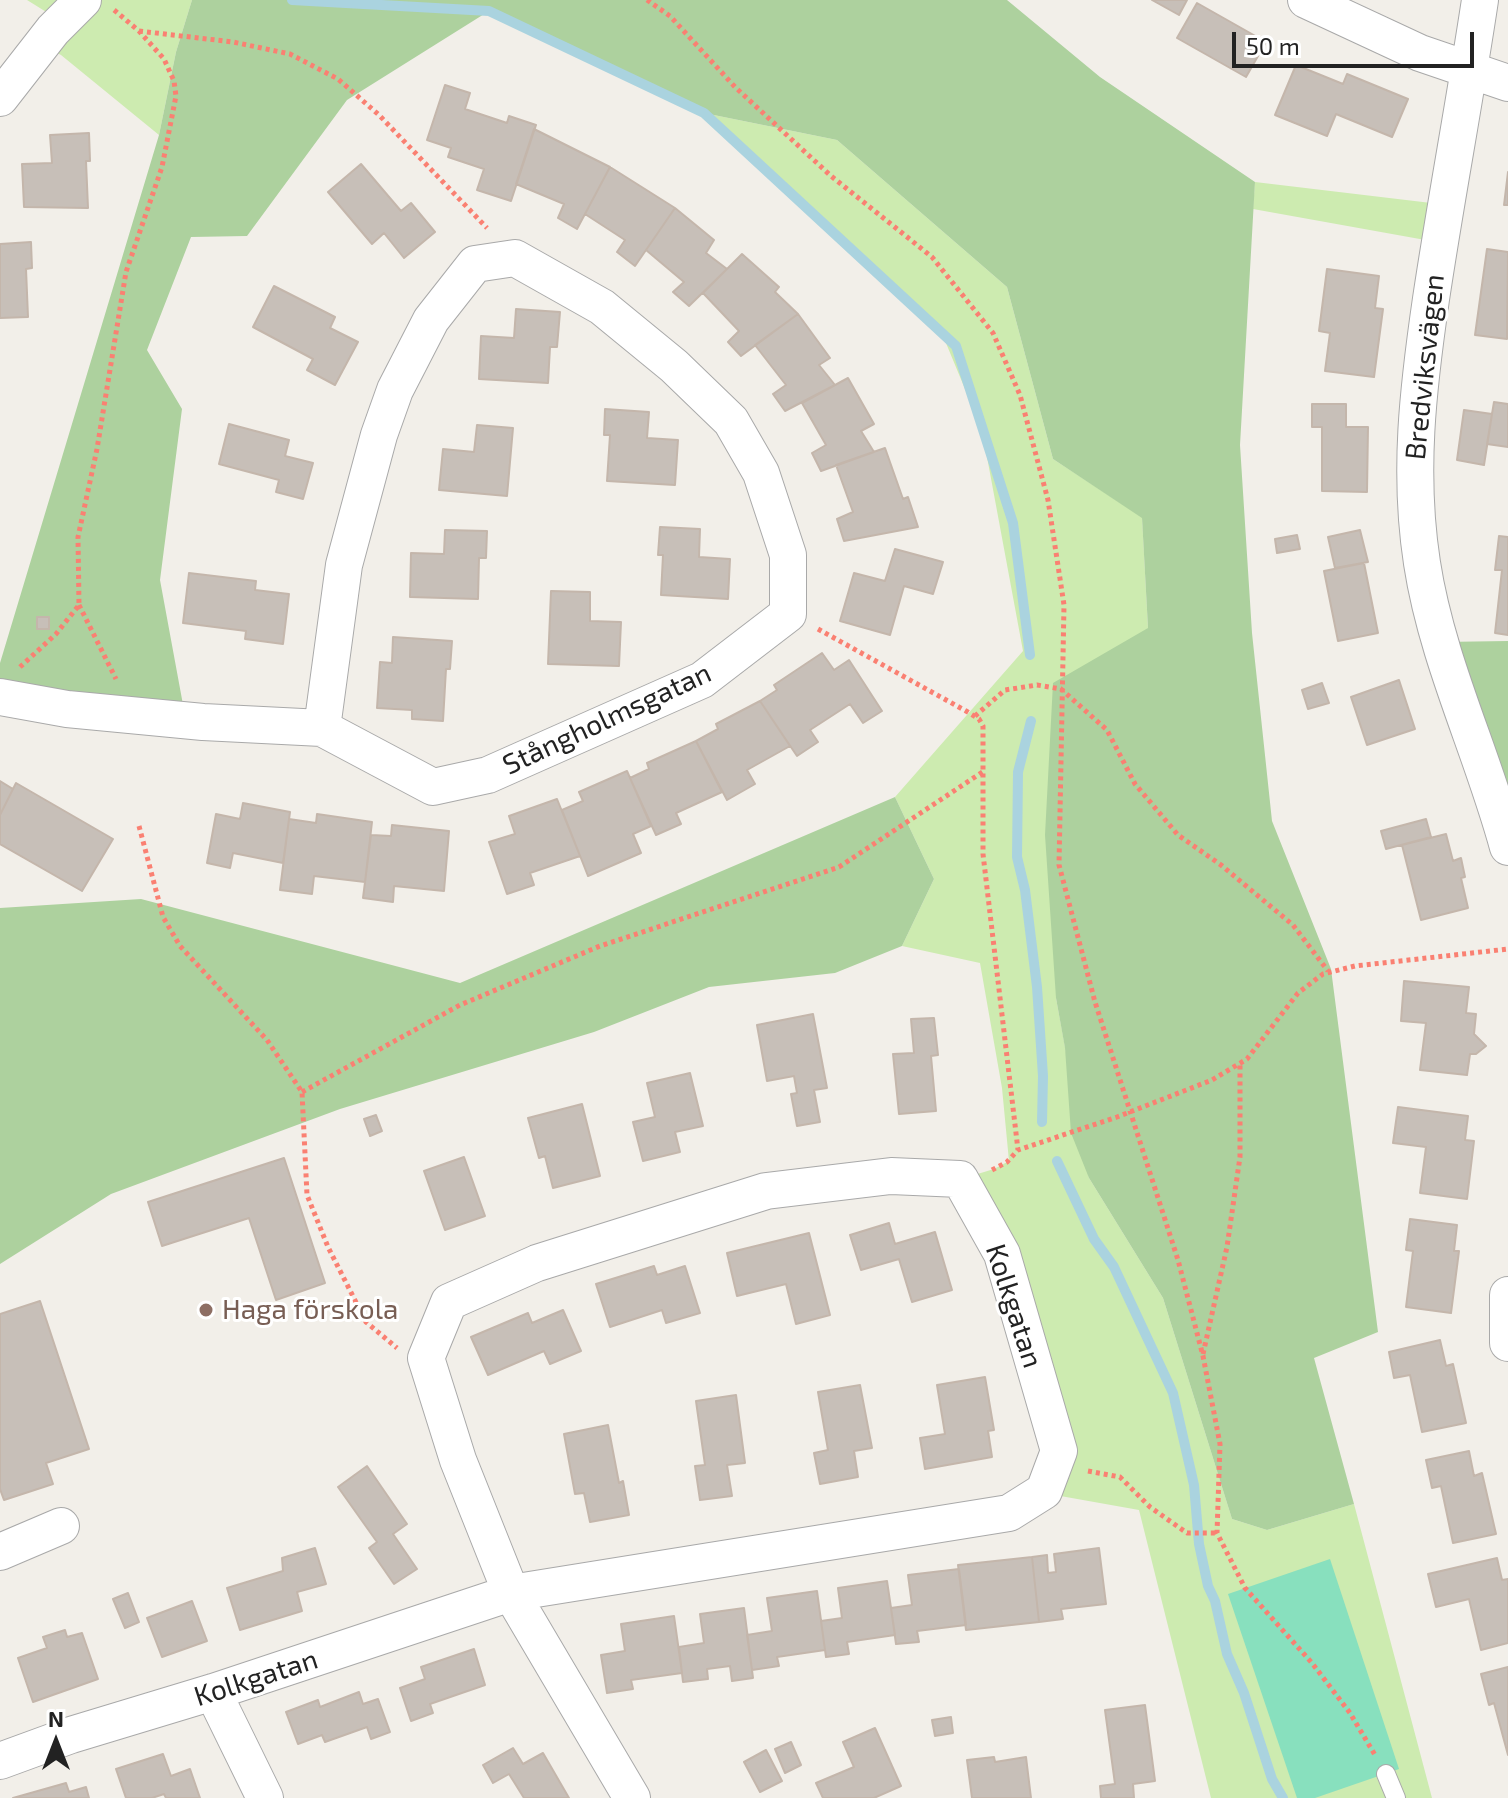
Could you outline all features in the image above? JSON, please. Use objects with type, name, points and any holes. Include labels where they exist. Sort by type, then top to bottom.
[{"type":"street","points":[[1306,0],[1420,53],[1508,83]]},
{"type":"street","name":"Bredviksvägen","points":[[1480,0],[1417,394],[1414,477],[1422,563],[1430,606],[1508,847]]},
{"type":"street","points":[[0,98],[53,30],[96,2]]},
{"type":"street","points":[[322,728],[344,565],[379,435],[395,390],[431,320],[475,264],[515,258],[602,307],[674,366],[731,421],[761,473],[788,555],[788,614]]},
{"type":"street","name":"Stångholmsgatan","points":[[9,683],[67,709],[322,728],[433,787],[488,775],[702,680],[788,614]]},
{"type":"street","points":[[632,1798],[511,1593],[458,1460],[426,1358],[449,1302],[537,1263],[766,1191],[891,1176],[960,1179]]},
{"type":"street","name":"Kolkgatan","points":[[0,1761],[71,1735],[213,1692],[511,1593],[1009,1513],[1044,1491],[1059,1451],[1002,1254],[960,1179]]},
{"type":"street","points":[[1508,1295],[1508,1343]]},
{"type":"street","points":[[0,1552],[61,1526]]},
{"type":"street","points":[[213,1692],[265,1798]]},
{"type":"lane","points":[[1386,1774],[1396,1798]]},
{"type":"path","points":[[647,0],[670,16],[735,87],[831,176],[932,257],[993,333],[1020,395],[1048,500],[1064,605],[1059,865],[1095,1002],[1167,1221],[1203,1356],[1220,1444],[1217,1533],[1245,1588],[1350,1713],[1386,1774]]},
{"type":"path","points":[[96,2],[139,31],[164,59],[174,81],[176,96],[162,167],[126,272],[97,449],[78,537],[79,605],[113,674],[143,716]]},
{"type":"path","points":[[139,31],[233,42],[290,54],[338,79],[427,163],[515,258]]},
{"type":"path","points":[[9,683],[79,605]]},
{"type":"path","points":[[788,614],[975,716],[983,726],[983,854],[1018,1150]]},
{"type":"path","points":[[975,716],[1005,690],[1037,685],[1061,689],[1107,730],[1135,784],[1178,835],[1221,865],[1293,925],[1328,971]]},
{"type":"path","points":[[302,1092],[460,1005],[600,946],[839,867],[984,771]]},
{"type":"path","points":[[139,826],[163,917],[180,946],[267,1040],[302,1092],[307,1195],[328,1247],[366,1322],[394,1346],[426,1358]]},
{"type":"path","points":[[960,1179],[995,1169],[1018,1150],[1212,1080],[1240,1063],[1256,1048],[1298,993],[1328,971],[1508,949]]},
{"type":"path","points":[[1203,1356],[1227,1247],[1240,1157],[1240,1063]]},
{"type":"path","points":[[1051,1471],[1091,1471],[1120,1477],[1150,1507],[1187,1533],[1217,1533]]},
{"type":"green space","points":[[27,0],[192,0],[176,52],[159,135],[61,55],[45,47],[64,23]]},
{"type":"green space","points":[[192,0],[1007,0],[1100,77],[1255,182],[1240,445],[1252,633],[1272,821],[1331,969],[1378,1332],[1314,1358],[1354,1504],[1267,1530],[1232,1519],[1163,1298],[1089,1178],[1071,1133],[1065,1048],[1056,998],[1045,835],[1053,683],[1148,628],[1142,518],[1053,459],[1007,287],[837,140],[704,113],[489,11],[347,100],[247,236],[191,237],[147,350],[182,409],[160,580],[186,721],[0,695],[0,663],[159,135],[176,52]]},
{"type":"green space","points":[[704,113],[837,140],[1007,287],[1053,459],[1142,517],[1148,628],[1056,998],[1089,1178],[1163,1298],[1232,1519],[1267,1530],[1354,1504],[1432,1798],[1211,1798],[1139,1510],[1038,1492],[1059,1446],[961,1179],[1009,1161],[1002,1088],[980,963],[902,946],[934,879],[895,797],[1023,651],[982,430],[941,331]]},
{"type":"green space","points":[[1255,182],[1448,205],[1442,243],[1253,209]]},
{"type":"green space","points":[[1508,641],[1508,799],[1441,642]]},
{"type":"green space","points":[[895,797],[934,879],[902,946],[835,973],[709,987],[594,1032],[340,1109],[111,1194],[0,1264],[0,908],[141,899],[460,983]]},
{"type":"green space","points":[[1330,1559],[1399,1769],[1315,1798],[1297,1798],[1228,1594]]},
{"type":"building","points":[[1152,0],[1187,0],[1179,15]]},
{"type":"building","points":[[1197,3],[1266,42],[1246,77],[1177,38]]},
{"type":"building","points":[[1296,65],[1343,84],[1347,74],[1408,99],[1392,137],[1336,114],[1327,136],[1275,115]]},
{"type":"building","points":[[445,85],[470,93],[465,109],[507,123],[509,116],[536,125],[511,201],[477,190],[484,169],[448,157],[451,148],[427,140]]},
{"type":"building","points":[[534,129],[610,167],[577,229],[558,218],[564,204],[516,184]]},
{"type":"building","points":[[89,133],[90,161],[86,161],[88,208],[24,207],[22,164],[52,163],[50,135]]},
{"type":"building","points":[[361,164],[401,211],[411,203],[435,232],[404,258],[384,233],[372,244],[328,192]]},
{"type":"building","points":[[610,167],[675,208],[635,266],[617,252],[625,240],[585,214]]},
{"type":"building","points":[[1508,172],[1508,205],[1504,205]]},
{"type":"building","points":[[675,208],[714,240],[706,253],[727,269],[689,306],[673,292],[684,282],[646,250]]},
{"type":"building","points":[[31,242],[32,268],[26,269],[28,317],[0,318],[0,244]]},
{"type":"building","points":[[1487,249],[1508,252],[1507,339],[1475,335]]},
{"type":"building","points":[[742,254],[779,287],[775,292],[798,314],[741,356],[728,342],[739,331],[703,293]]},
{"type":"building","points":[[1327,269],[1379,276],[1375,308],[1383,309],[1374,377],[1325,371],[1330,333],[1319,331]]},
{"type":"building","points":[[274,286],[335,317],[330,328],[358,342],[335,385],[307,370],[313,359],[253,327]]},
{"type":"building","points":[[516,309],[560,312],[557,347],[550,347],[548,383],[479,379],[481,336],[514,338]]},
{"type":"building","points":[[798,314],[830,358],[819,365],[835,385],[785,411],[773,394],[786,385],[755,345]]},
{"type":"building","points":[[848,378],[874,424],[861,431],[874,452],[821,471],[812,453],[826,445],[802,403]]},
{"type":"building","points":[[1494,402],[1508,404],[1508,447],[1487,444]]},
{"type":"building","points":[[1312,404],[1346,404],[1346,427],[1368,427],[1367,492],[1322,491],[1322,427],[1312,427]]},
{"type":"building","points":[[605,409],[649,412],[647,438],[678,440],[675,485],[607,481],[610,435],[604,435]]},
{"type":"building","points":[[1464,410],[1492,414],[1484,465],[1457,460]]},
{"type":"building","points":[[229,424],[289,440],[285,456],[313,463],[303,499],[276,492],[279,480],[219,464]]},
{"type":"building","points":[[477,425],[513,428],[507,496],[439,490],[443,449],[474,452]]},
{"type":"building","points":[[885,448],[903,499],[908,497],[918,527],[844,541],[837,519],[853,512],[836,465]]},
{"type":"building","points":[[660,527],[700,529],[699,557],[730,559],[728,599],[661,595],[663,555],[658,555]]},
{"type":"building","points":[[445,530],[487,531],[486,558],[479,558],[478,599],[410,597],[411,553],[444,554]]},
{"type":"building","points":[[1360,530],[1368,562],[1335,568],[1328,537]]},
{"type":"building","points":[[1297,535],[1300,549],[1277,553],[1275,539]]},
{"type":"building","points":[[1499,536],[1508,537],[1508,635],[1495,633],[1502,570],[1495,570]]},
{"type":"building","points":[[895,549],[943,562],[933,594],[904,586],[890,635],[840,621],[854,573],[885,581]]},
{"type":"building","points":[[1364,563],[1378,633],[1338,641],[1324,571]]},
{"type":"building","points":[[189,573],[256,581],[255,590],[289,594],[283,644],[245,639],[246,631],[183,623]]},
{"type":"building","points":[[551,591],[590,592],[590,621],[621,622],[619,666],[548,664]]},
{"type":"building","points":[[37,617],[49,617],[49,629],[37,629]]},
{"type":"building","points":[[393,637],[452,641],[450,669],[446,669],[443,721],[412,719],[412,710],[377,708],[380,662],[392,663]]},
{"type":"building","points":[[822,653],[834,670],[849,660],[882,711],[863,723],[850,704],[810,730],[818,742],[797,756],[760,701],[777,690],[774,685]]},
{"type":"building","points":[[1399,680],[1415,729],[1367,745],[1351,697]]},
{"type":"building","points":[[1322,683],[1329,703],[1308,709],[1302,690]]},
{"type":"building","points":[[760,701],[790,746],[747,770],[755,784],[727,800],[696,741],[718,729],[716,724]]},
{"type":"building","points":[[696,741],[722,792],[676,813],[681,824],[656,835],[630,778],[649,769],[647,763]]},
{"type":"building","points":[[627,771],[651,826],[633,834],[641,853],[588,876],[562,810],[583,801],[579,792]]},
{"type":"building","points":[[0,781],[13,789],[0,815]]},
{"type":"building","points":[[16,783],[113,839],[82,891],[0,844],[0,815]]},
{"type":"building","points":[[557,799],[580,856],[530,873],[534,885],[507,894],[489,842],[515,834],[509,816]]},
{"type":"building","points":[[243,803],[290,812],[283,863],[233,853],[230,868],[207,863],[216,814],[240,819]]},
{"type":"building","points":[[317,814],[372,822],[365,882],[314,876],[312,894],[280,890],[289,819],[316,823]]},
{"type":"building","points":[[1426,819],[1431,837],[1386,849],[1381,831]]},
{"type":"building","points":[[392,825],[449,831],[444,891],[394,886],[393,902],[363,898],[371,835],[391,836]]},
{"type":"building","points":[[1446,834],[1453,861],[1461,858],[1465,877],[1461,878],[1468,908],[1421,920],[1402,845]]},
{"type":"building","points":[[1404,981],[1469,987],[1466,1013],[1476,1014],[1474,1034],[1486,1046],[1476,1054],[1470,1054],[1467,1075],[1420,1070],[1426,1023],[1401,1021]]},
{"type":"building","points":[[813,1014],[827,1088],[814,1090],[820,1122],[797,1126],[791,1094],[797,1093],[794,1076],[767,1081],[757,1025]]},
{"type":"building","points":[[934,1018],[938,1055],[931,1056],[936,1111],[899,1114],[893,1054],[914,1053],[911,1019]]},
{"type":"building","points":[[690,1073],[703,1126],[675,1132],[680,1152],[643,1161],[633,1122],[655,1117],[647,1083]]},
{"type":"building","points":[[582,1104],[600,1176],[553,1188],[545,1156],[539,1158],[528,1118]]},
{"type":"building","points":[[1398,1107],[1468,1116],[1465,1140],[1474,1141],[1467,1199],[1420,1193],[1426,1147],[1393,1143]]},
{"type":"building","points":[[376,1115],[382,1131],[370,1136],[364,1119]]},
{"type":"building","points":[[464,1157],[485,1216],[445,1230],[424,1171]]},
{"type":"building","points":[[284,1158],[325,1283],[276,1300],[249,1218],[162,1246],[148,1202]]},
{"type":"building","points":[[1410,1219],[1457,1225],[1454,1251],[1459,1251],[1451,1313],[1406,1307],[1413,1251],[1406,1250]]},
{"type":"building","points":[[889,1223],[895,1244],[935,1232],[952,1290],[912,1302],[899,1259],[861,1270],[850,1235]]},
{"type":"building","points":[[809,1233],[830,1315],[796,1324],[786,1284],[737,1296],[727,1253]]},
{"type":"building","points":[[654,1266],[657,1275],[685,1266],[700,1313],[666,1323],[662,1310],[610,1327],[596,1284]]},
{"type":"building","points":[[40,1301],[89,1449],[46,1463],[53,1484],[4,1500],[0,1489],[0,1314]]},
{"type":"building","points":[[563,1310],[581,1351],[550,1364],[544,1351],[488,1375],[471,1337],[528,1313],[532,1323]]},
{"type":"building","points":[[1440,1340],[1446,1366],[1453,1364],[1466,1423],[1422,1432],[1410,1375],[1394,1378],[1389,1352]]},
{"type":"building","points":[[985,1377],[994,1430],[988,1431],[992,1457],[925,1469],[920,1438],[945,1434],[937,1385]]},
{"type":"building","points":[[860,1385],[872,1448],[854,1451],[858,1477],[820,1484],[814,1453],[828,1450],[818,1392]]},
{"type":"building","points":[[736,1395],[745,1463],[727,1465],[732,1496],[700,1500],[695,1466],[705,1465],[696,1401]]},
{"type":"building","points":[[608,1425],[619,1483],[623,1481],[629,1515],[590,1522],[584,1493],[575,1494],[564,1434]]},
{"type":"building","points":[[1469,1451],[1474,1476],[1482,1473],[1496,1534],[1453,1543],[1441,1486],[1432,1488],[1426,1460]]},
{"type":"building","points":[[367,1466],[407,1524],[393,1534],[417,1569],[394,1584],[369,1548],[377,1542],[338,1487]]},
{"type":"building","points":[[315,1548],[326,1584],[297,1592],[302,1611],[240,1630],[227,1588],[283,1571],[282,1558]]},
{"type":"building","points":[[1099,1548],[1106,1604],[1061,1609],[1063,1619],[1039,1622],[1032,1557],[1047,1555],[1048,1573],[1056,1572],[1054,1554]]},
{"type":"building","points":[[1032,1557],[1039,1622],[966,1630],[958,1565]]},
{"type":"building","points":[[1497,1558],[1502,1580],[1508,1579],[1508,1643],[1481,1650],[1469,1599],[1436,1607],[1428,1574]]},
{"type":"building","points":[[959,1569],[966,1625],[917,1631],[919,1642],[896,1644],[891,1608],[912,1605],[908,1575]]},
{"type":"building","points":[[887,1581],[895,1635],[847,1642],[849,1654],[826,1657],[821,1621],[842,1618],[838,1588]]},
{"type":"building","points":[[817,1591],[825,1650],[777,1657],[779,1666],[752,1670],[747,1635],[772,1631],[767,1598]]},
{"type":"building","points":[[128,1593],[139,1622],[125,1628],[113,1599]]},
{"type":"building","points":[[192,1601],[207,1641],[162,1657],[147,1618]]},
{"type":"building","points":[[744,1608],[753,1678],[732,1681],[730,1666],[707,1669],[708,1679],[683,1682],[679,1647],[704,1643],[700,1614]]},
{"type":"building","points":[[674,1616],[682,1673],[631,1680],[633,1689],[607,1693],[601,1655],[625,1651],[621,1624]]},
{"type":"building","points":[[65,1630],[67,1637],[82,1633],[98,1679],[33,1702],[18,1658],[47,1648],[43,1637]]},
{"type":"building","points":[[474,1649],[485,1685],[430,1704],[433,1713],[411,1721],[400,1688],[425,1679],[421,1667]]},
{"type":"building","points":[[1508,1667],[1508,1755],[1494,1703],[1489,1705],[1481,1674]]},
{"type":"building","points":[[359,1692],[363,1704],[378,1699],[390,1732],[371,1739],[367,1727],[325,1742],[322,1735],[298,1744],[286,1712],[318,1700],[320,1707]]},
{"type":"building","points":[[1145,1705],[1155,1781],[1133,1784],[1134,1798],[1101,1798],[1100,1786],[1115,1784],[1105,1710]]},
{"type":"building","points":[[951,1717],[953,1733],[935,1736],[932,1720]]},
{"type":"building","points":[[875,1728],[901,1786],[874,1798],[823,1798],[816,1783],[854,1767],[843,1742]]},
{"type":"building","points":[[791,1742],[801,1765],[785,1773],[775,1749]]},
{"type":"building","points":[[513,1748],[523,1764],[543,1753],[569,1798],[524,1798],[509,1774],[493,1783],[483,1765]]},
{"type":"building","points":[[766,1750],[782,1781],[760,1792],[744,1762]]},
{"type":"building","points":[[163,1754],[171,1776],[190,1769],[200,1798],[166,1798],[164,1794],[152,1798],[126,1798],[116,1769]]},
{"type":"building","points":[[994,1757],[995,1762],[1026,1757],[1031,1798],[972,1798],[967,1760]]},
{"type":"building","points":[[66,1783],[69,1792],[86,1787],[89,1798],[13,1798]]},
{"type":"waterway","points":[[292,0],[489,11],[704,113],[956,346],[1013,523],[1030,655]]},
{"type":"waterway","points":[[1031,721],[1018,772],[1017,857],[1025,890],[1037,987],[1043,1076],[1042,1122]]},
{"type":"waterway","points":[[1057,1161],[1094,1239],[1114,1267],[1173,1393],[1194,1485],[1199,1544],[1208,1586],[1215,1601],[1227,1654],[1244,1693],[1272,1779],[1283,1798]]},
{"type":"place","name":"Haga förskola","points":[[206,1310]]}]
